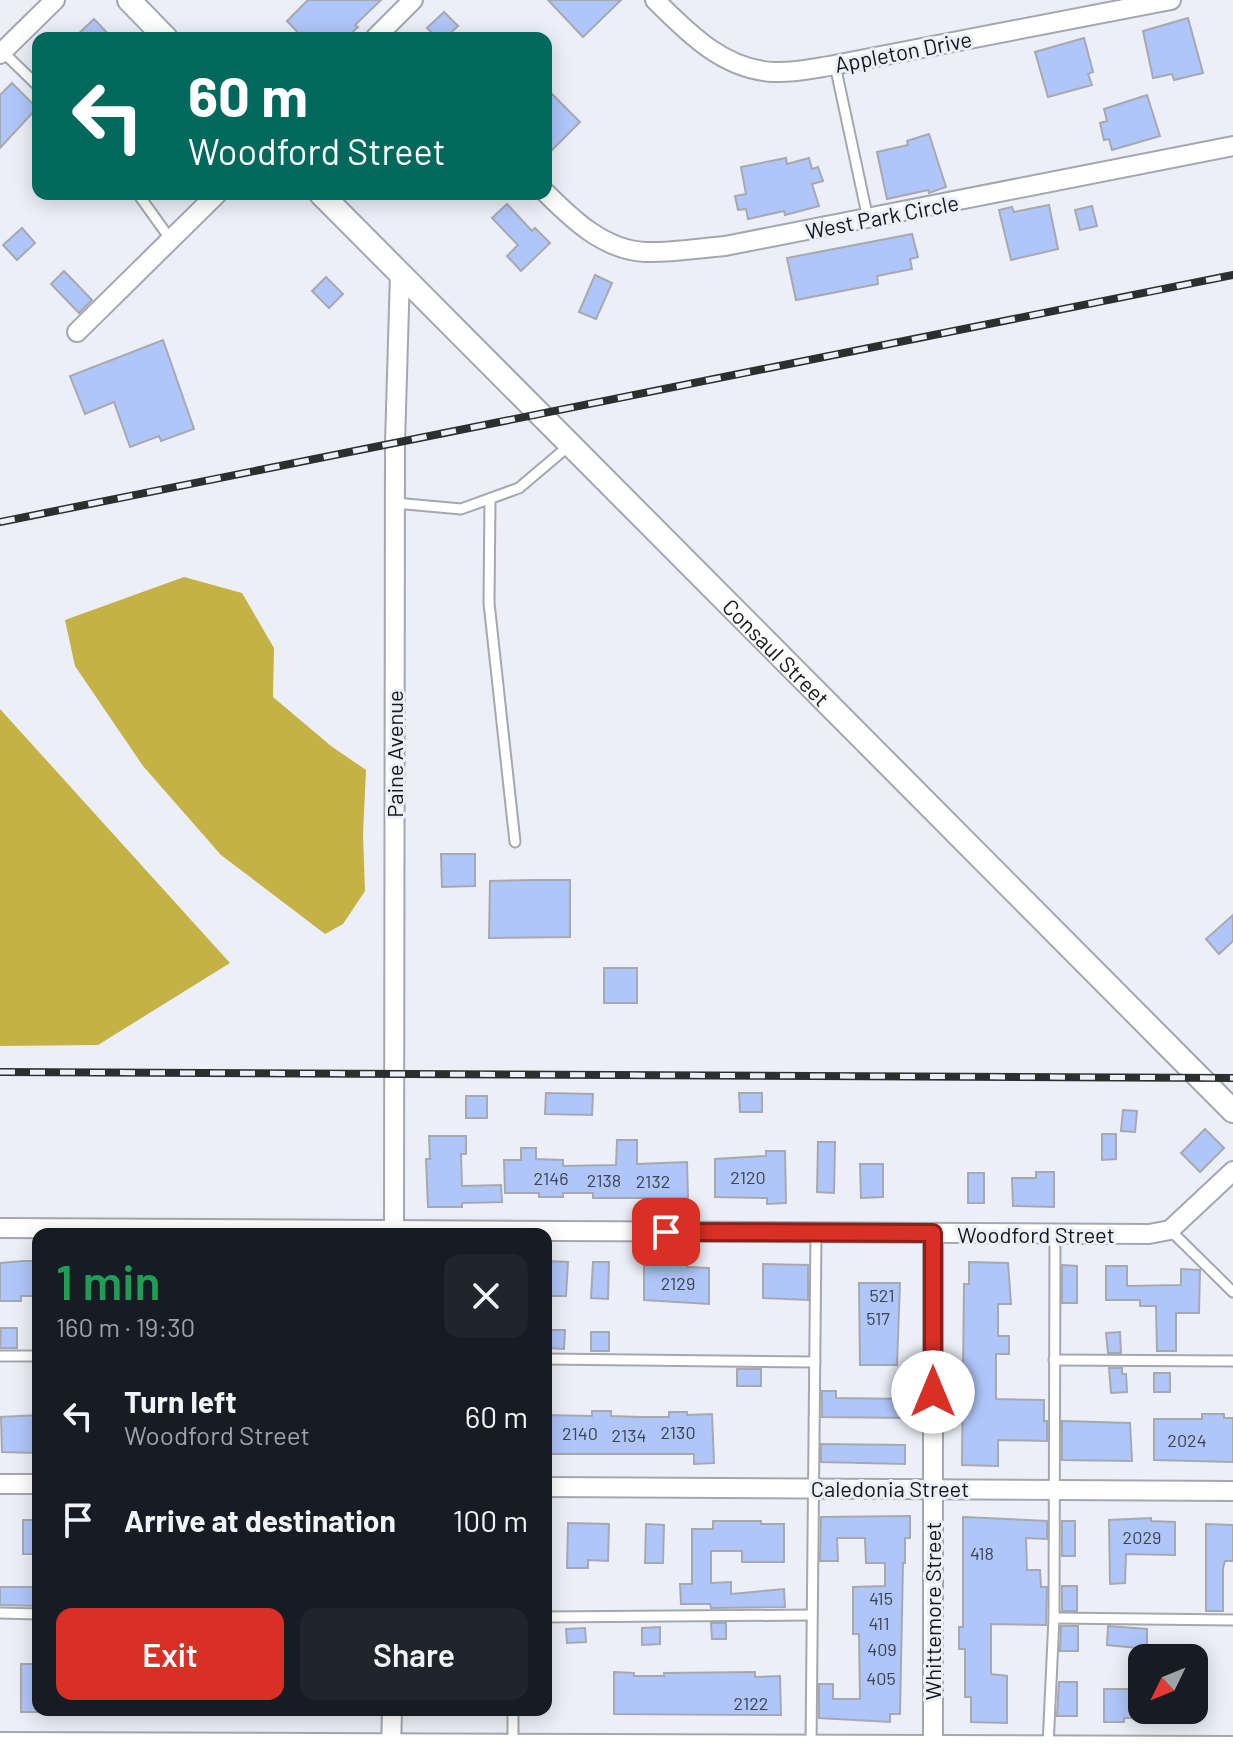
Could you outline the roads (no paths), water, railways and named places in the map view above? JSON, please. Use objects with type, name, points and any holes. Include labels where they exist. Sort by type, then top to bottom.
[{"type":"street","points":[[1,52],[55,0]]},
{"type":"street","points":[[129,0],[160,32]]},
{"type":"street","points":[[387,32],[413,0]]},
{"type":"street","name":"Appleton Drive","points":[[655,0],[690,36],[711,51],[737,63],[772,72],[835,65],[1171,0]]},
{"type":"street","name":"West Park Circle","points":[[552,199],[575,222],[608,242],[642,252],[725,246],[1233,146]]},
{"type":"street","points":[[77,332],[211,200]]},
{"type":"street","name":"Consaul Street","points":[[327,200],[1233,1111]]},
{"type":"street","name":"Paine Avenue","points":[[394,1228],[395,503],[400,273]]},
{"type":"street","points":[[1170,1230],[1233,1171]]},
{"type":"street","name":"Woodford Street","points":[[0,1228],[32,1228]]},
{"type":"street","name":"Woodford Street","points":[[552,1233],[1149,1234],[1170,1230]]},
{"type":"street","name":"Whittemore Street","points":[[933,1233],[933,1747]]},
{"type":"street","points":[[0,1484],[32,1484]]},
{"type":"street","name":"Caledonia Street","points":[[552,1487],[1233,1491]]},
{"type":"street","points":[[391,1746],[392,1716]]},
{"type":"street","points":[[0,1742],[31,1745],[1233,1746]]},
{"type":"lane","points":[[1,52],[32,80]]},
{"type":"lane","points":[[835,65],[868,219]]},
{"type":"lane","points":[[142,200],[171,240]]},
{"type":"lane","points":[[395,503],[461,509],[519,488],[571,444]]},
{"type":"lane","points":[[490,499],[489,603],[515,842]]},
{"type":"lane","points":[[1170,1230],[1233,1292]]},
{"type":"lane","points":[[811,1747],[816,1233]]},
{"type":"lane","points":[[1048,1747],[1054,1618],[1055,1234]]},
{"type":"lane","points":[[0,1356],[32,1356]]},
{"type":"lane","points":[[552,1359],[815,1362]]},
{"type":"lane","points":[[1054,1360],[1233,1361]]},
{"type":"lane","points":[[0,1613],[32,1614]]},
{"type":"lane","points":[[552,1617],[812,1615]]},
{"type":"lane","points":[[1054,1618],[1233,1620]]},
{"type":"lane","points":[[513,1716],[513,1746]]},
{"type":"railway","points":[[0,522],[1233,275]]},
{"type":"railway","points":[[0,1072],[1233,1078]]}]
